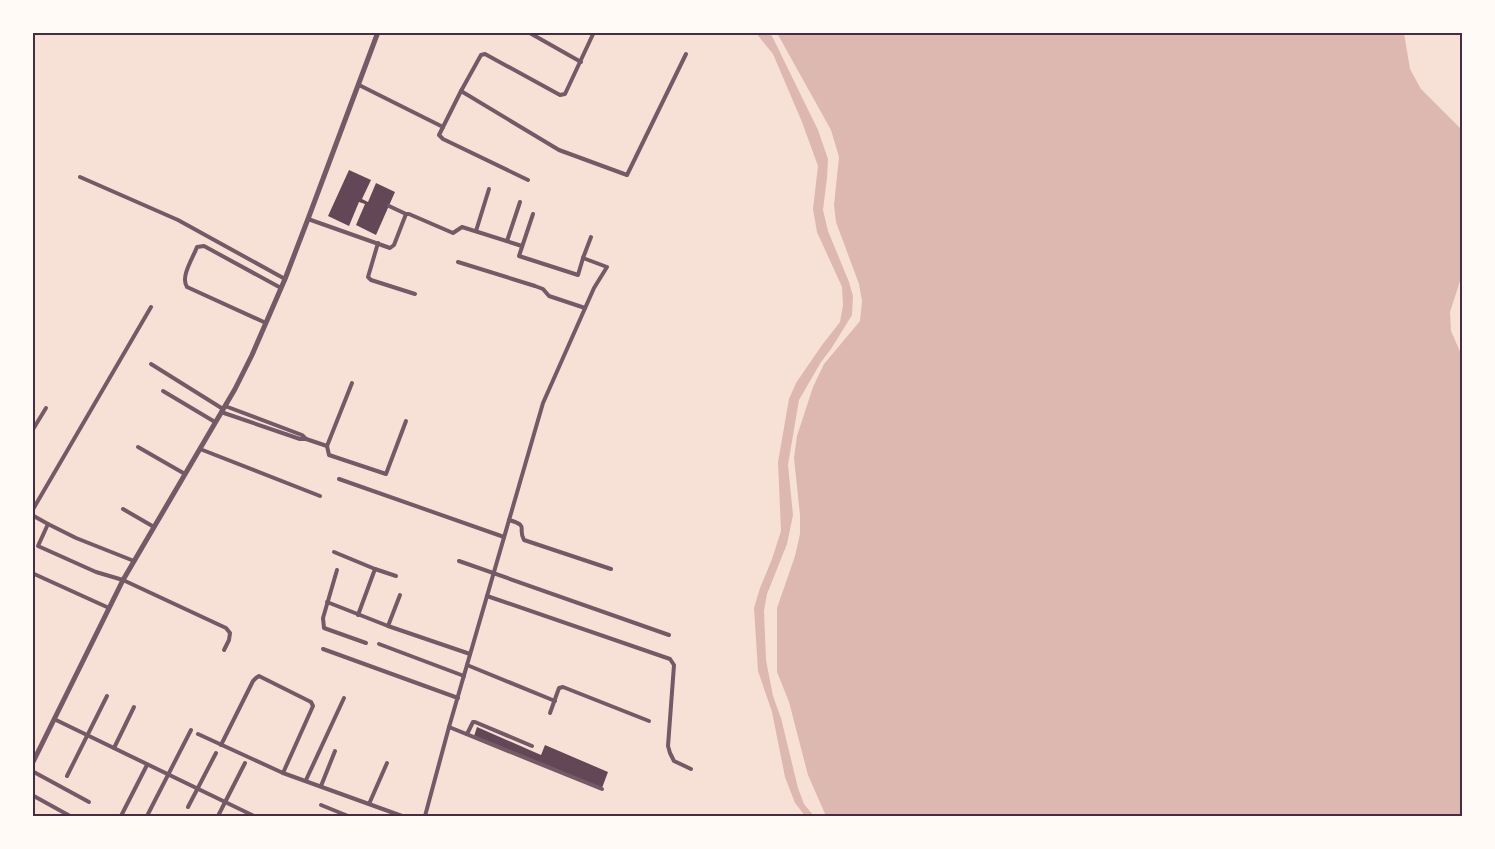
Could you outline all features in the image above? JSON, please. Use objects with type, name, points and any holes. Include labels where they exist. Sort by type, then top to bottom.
[{"type":"street","points":[[32,764],[123,580],[235,389],[281,288],[378,32]]},
{"type":"street","points":[[528,32],[581,62]]},
{"type":"street","points":[[528,180],[439,135],[482,55],[485,54],[493,57],[560,95],[565,94],[594,32]]},
{"type":"street","points":[[461,91],[559,150],[627,175],[686,54]]},
{"type":"street","points":[[359,85],[443,127]]},
{"type":"street","points":[[80,177],[178,220],[284,279]]},
{"type":"street","points":[[476,231],[489,189]]},
{"type":"street","points":[[507,241],[520,202]]},
{"type":"street","points":[[389,206],[453,233],[462,227],[522,246]]},
{"type":"street","points":[[308,219],[390,248],[394,245],[406,214]]},
{"type":"street","points":[[532,214],[519,256],[578,275],[591,237]]},
{"type":"street","points":[[378,243],[368,276],[371,280],[415,294]]},
{"type":"street","points":[[266,323],[187,287],[184,281],[197,248],[204,246],[281,288]]},
{"type":"street","points":[[425,816],[543,403],[594,288],[607,267],[583,258]]},
{"type":"street","points":[[458,262],[535,286],[543,289],[549,296],[586,308]]},
{"type":"street","points":[[32,511],[151,307]]},
{"type":"street","points":[[151,364],[223,409],[300,439],[306,439],[327,446]]},
{"type":"street","points":[[352,383],[327,446],[329,455],[386,474],[406,421]]},
{"type":"street","points":[[163,391],[215,422]]},
{"type":"street","points":[[32,431],[46,408]]},
{"type":"street","points":[[223,409],[302,434],[306,439]]},
{"type":"street","points":[[138,447],[185,474]]},
{"type":"street","points":[[200,449],[320,496]]},
{"type":"street","points":[[339,479],[504,537]]},
{"type":"street","points":[[123,509],[154,527]]},
{"type":"street","points":[[32,515],[76,538],[134,561]]},
{"type":"street","points":[[510,520],[522,525],[524,540],[611,569]]},
{"type":"street","points":[[38,546],[48,524]]},
{"type":"street","points":[[32,544],[96,572],[123,580],[226,628],[230,633],[224,650]]},
{"type":"street","points":[[334,552],[396,576]]},
{"type":"street","points":[[460,561],[669,635]]},
{"type":"street","points":[[358,615],[375,568]]},
{"type":"street","points":[[337,570],[323,618],[324,628],[366,643]]},
{"type":"street","points":[[32,573],[108,608]]},
{"type":"street","points":[[388,626],[400,595]]},
{"type":"street","points":[[487,596],[670,659],[674,665],[669,734],[670,753],[674,761],[692,769]]},
{"type":"street","points":[[328,602],[388,626],[470,654]]},
{"type":"street","points":[[379,644],[464,676]]},
{"type":"street","points":[[323,649],[458,698]]},
{"type":"street","points":[[467,665],[554,702]]},
{"type":"street","points":[[221,745],[253,681],[259,676],[311,702],[313,706],[283,773]]},
{"type":"street","points":[[550,713],[559,688],[563,687],[649,721]]},
{"type":"street","points":[[67,776],[107,696]]},
{"type":"street","points":[[306,780],[344,698]]},
{"type":"street","points":[[114,748],[134,708]]},
{"type":"street","points":[[54,719],[252,816]]},
{"type":"street","points":[[467,734],[472,722],[475,722],[532,746]]},
{"type":"street","points":[[449,727],[602,789]]},
{"type":"street","points":[[148,816],[191,730]]},
{"type":"street","points":[[198,734],[283,773],[402,816]]},
{"type":"street","points":[[321,786],[335,751]]},
{"type":"street","points":[[188,807],[216,753]]},
{"type":"street","points":[[218,816],[246,763]]},
{"type":"street","points":[[369,804],[387,763]]},
{"type":"street","points":[[121,816],[147,765]]},
{"type":"street","points":[[32,771],[89,802]]},
{"type":"street","points":[[32,795],[70,816]]},
{"type":"street","points":[[320,805],[348,816]]},
{"type":"shaded area","points":[[756,33],[769,33],[818,130],[828,159],[823,210],[828,231],[853,296],[852,315],[799,400],[788,465],[793,515],[787,544],[767,594],[764,611],[766,660],[773,696],[781,718],[798,788],[804,804],[814,816],[805,816],[795,803],[785,777],[772,712],[758,671],[754,608],[781,531],[778,462],[789,399],[796,383],[840,322],[843,305],[842,287],[817,232],[813,209],[818,166],[802,122],[773,54]]},
{"type":"shaded area","points":[[777,33],[1404,33],[1410,69],[1421,89],[1462,130],[1462,275],[1450,312],[1451,331],[1462,356],[1462,816],[826,816],[808,775],[789,702],[777,672],[777,608],[795,556],[800,534],[794,458],[797,436],[813,387],[824,364],[860,321],[862,301],[859,284],[836,222],[834,205],[839,157],[831,130]]},
{"type":"building","points":[[349,170],[371,180],[362,199],[368,202],[376,183],[395,192],[376,235],[356,225],[365,204],[359,202],[349,226],[328,216]]},
{"type":"building","points":[[477,727],[541,755],[545,745],[608,772],[602,788],[474,736]]}]
